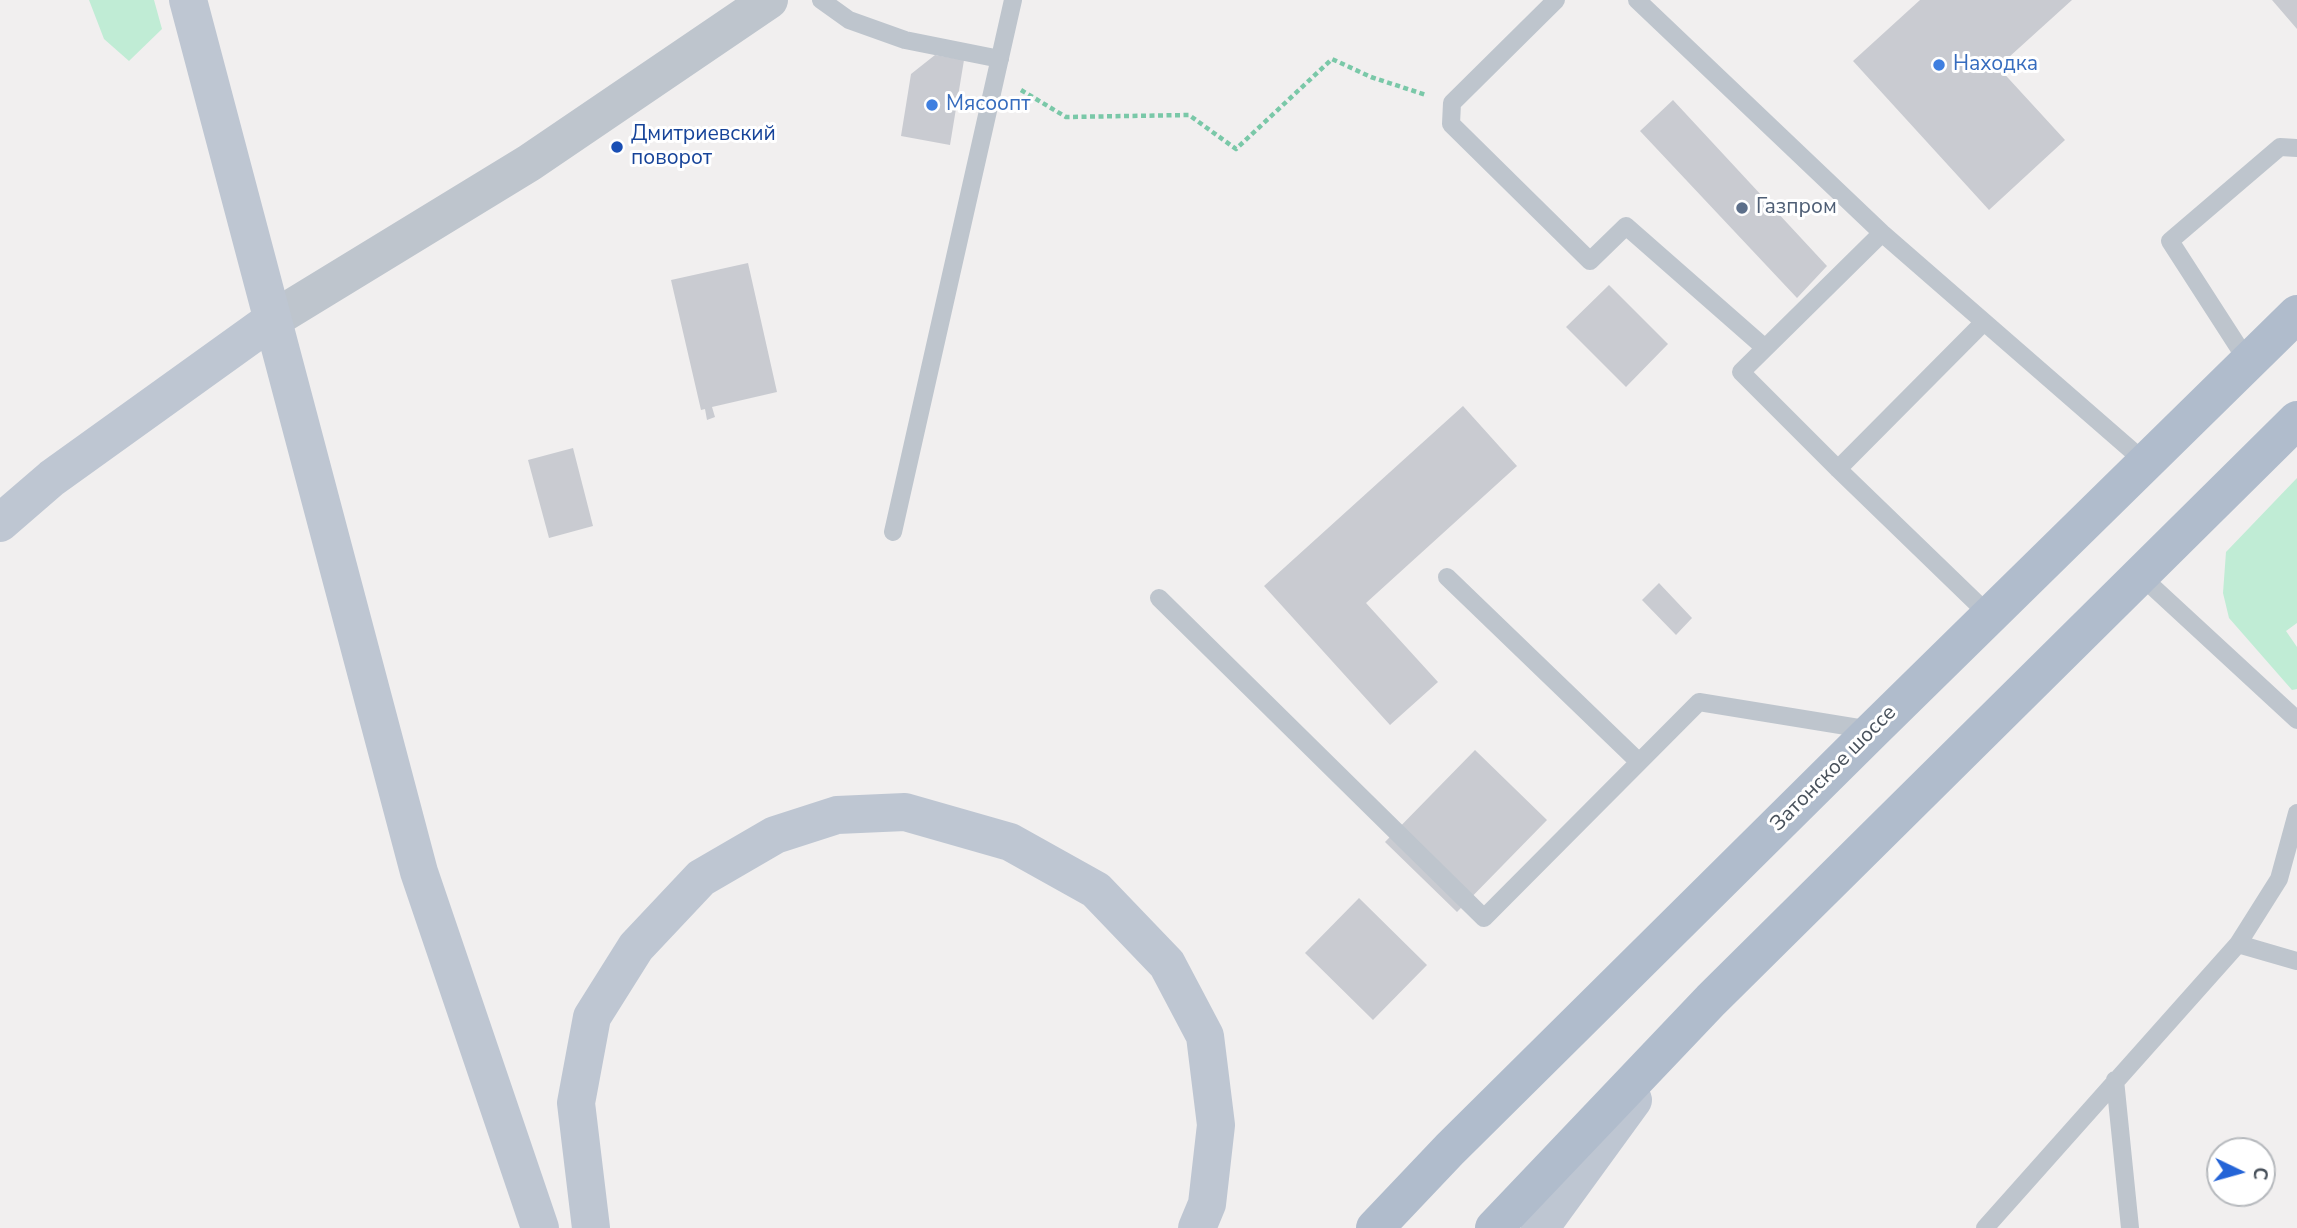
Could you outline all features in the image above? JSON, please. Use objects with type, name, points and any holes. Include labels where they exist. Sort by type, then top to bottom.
[{"type":"main road","points":[[188,0],[419,872],[534,1220]]},
{"type":"main road","name":"Затонское шоссе","points":[[1375,1228],[1450,1149],[1872,730],[2297,314]]},
{"type":"main road","points":[[0,523],[52,478],[272,320]]},
{"type":"main road","points":[[1494,1228],[1692,1020],[2297,420]]},
{"type":"main road","points":[[591,1228],[576,1103],[592,1017],[636,947],[701,878],[775,835],[837,815],[905,812],[1010,842],[1096,890],[1167,964],[1205,1037],[1216,1125],[1208,1204],[1197,1228]]},
{"type":"main road","points":[[1539,1228],[1692,1020]]},
{"type":"street","points":[[272,320],[529,163],[769,0]]},
{"type":"lane","points":[[821,0],[849,20],[905,40],[998,67]]},
{"type":"lane","points":[[893,532],[1013,0]]},
{"type":"lane","points":[[1556,0],[1452,103],[1451,124],[1590,261],[1626,226],[1765,348]]},
{"type":"lane","points":[[1637,0],[1882,233],[2145,462]]},
{"type":"lane","points":[[2248,362],[2170,241],[2280,147],[2297,148]]},
{"type":"lane","points":[[1882,233],[1741,372],[1989,615]]},
{"type":"lane","points":[[1838,469],[1984,322]]},
{"type":"lane","points":[[2141,576],[2297,720]]},
{"type":"lane","points":[[1447,577],[1639,762]]},
{"type":"lane","points":[[1159,598],[1484,918],[1699,702],[1872,730]]},
{"type":"lane","points":[[1985,1228],[2238,944],[2279,879],[2297,813]]},
{"type":"lane","points":[[2238,944],[2297,961]]},
{"type":"lane","points":[[2115,1080],[2130,1228]]},
{"type":"path","points":[[998,67],[1066,117],[1189,115],[1236,149],[1332,59],[1371,77],[1452,103]]},
{"type":"green space","points":[[89,0],[154,0],[162,29],[129,61],[104,39]]},
{"type":"green space","points":[[2297,478],[2297,623],[2286,631],[2297,647],[2297,689],[2292,690],[2229,618],[2223,593],[2226,552]]},
{"type":"building","points":[[1920,0],[2072,0],[1998,67],[2065,140],[1989,210],[1853,61]]},
{"type":"building","points":[[2272,0],[2297,0],[2297,29]]},
{"type":"building","name":"Мясоопт","points":[[935,55],[964,60],[950,145],[901,136],[911,74]]},
{"type":"building","points":[[1673,100],[1827,266],[1797,298],[1640,131]]},
{"type":"building","points":[[748,263],[777,392],[712,407],[715,417],[707,420],[705,409],[701,410],[671,280]]},
{"type":"building","points":[[1609,285],[1668,344],[1626,387],[1566,327]]},
{"type":"building","points":[[1463,406],[1517,466],[1366,603],[1438,682],[1390,725],[1264,586]]},
{"type":"building","points":[[573,448],[593,526],[549,538],[528,460]]},
{"type":"building","points":[[1659,583],[1692,618],[1676,635],[1642,600]]},
{"type":"building","points":[[1475,750],[1547,820],[1457,912],[1385,842]]},
{"type":"building","points":[[1359,898],[1427,965],[1373,1020],[1305,953]]},
{"type":"place","name":"Находка","points":[[1939,65]]},
{"type":"place","name":"Мясоопт","points":[[932,105]]},
{"type":"place","name":"Дмитриевский поворот","points":[[617,147]]},
{"type":"place","name":"Газпром","points":[[1742,208]]}]
